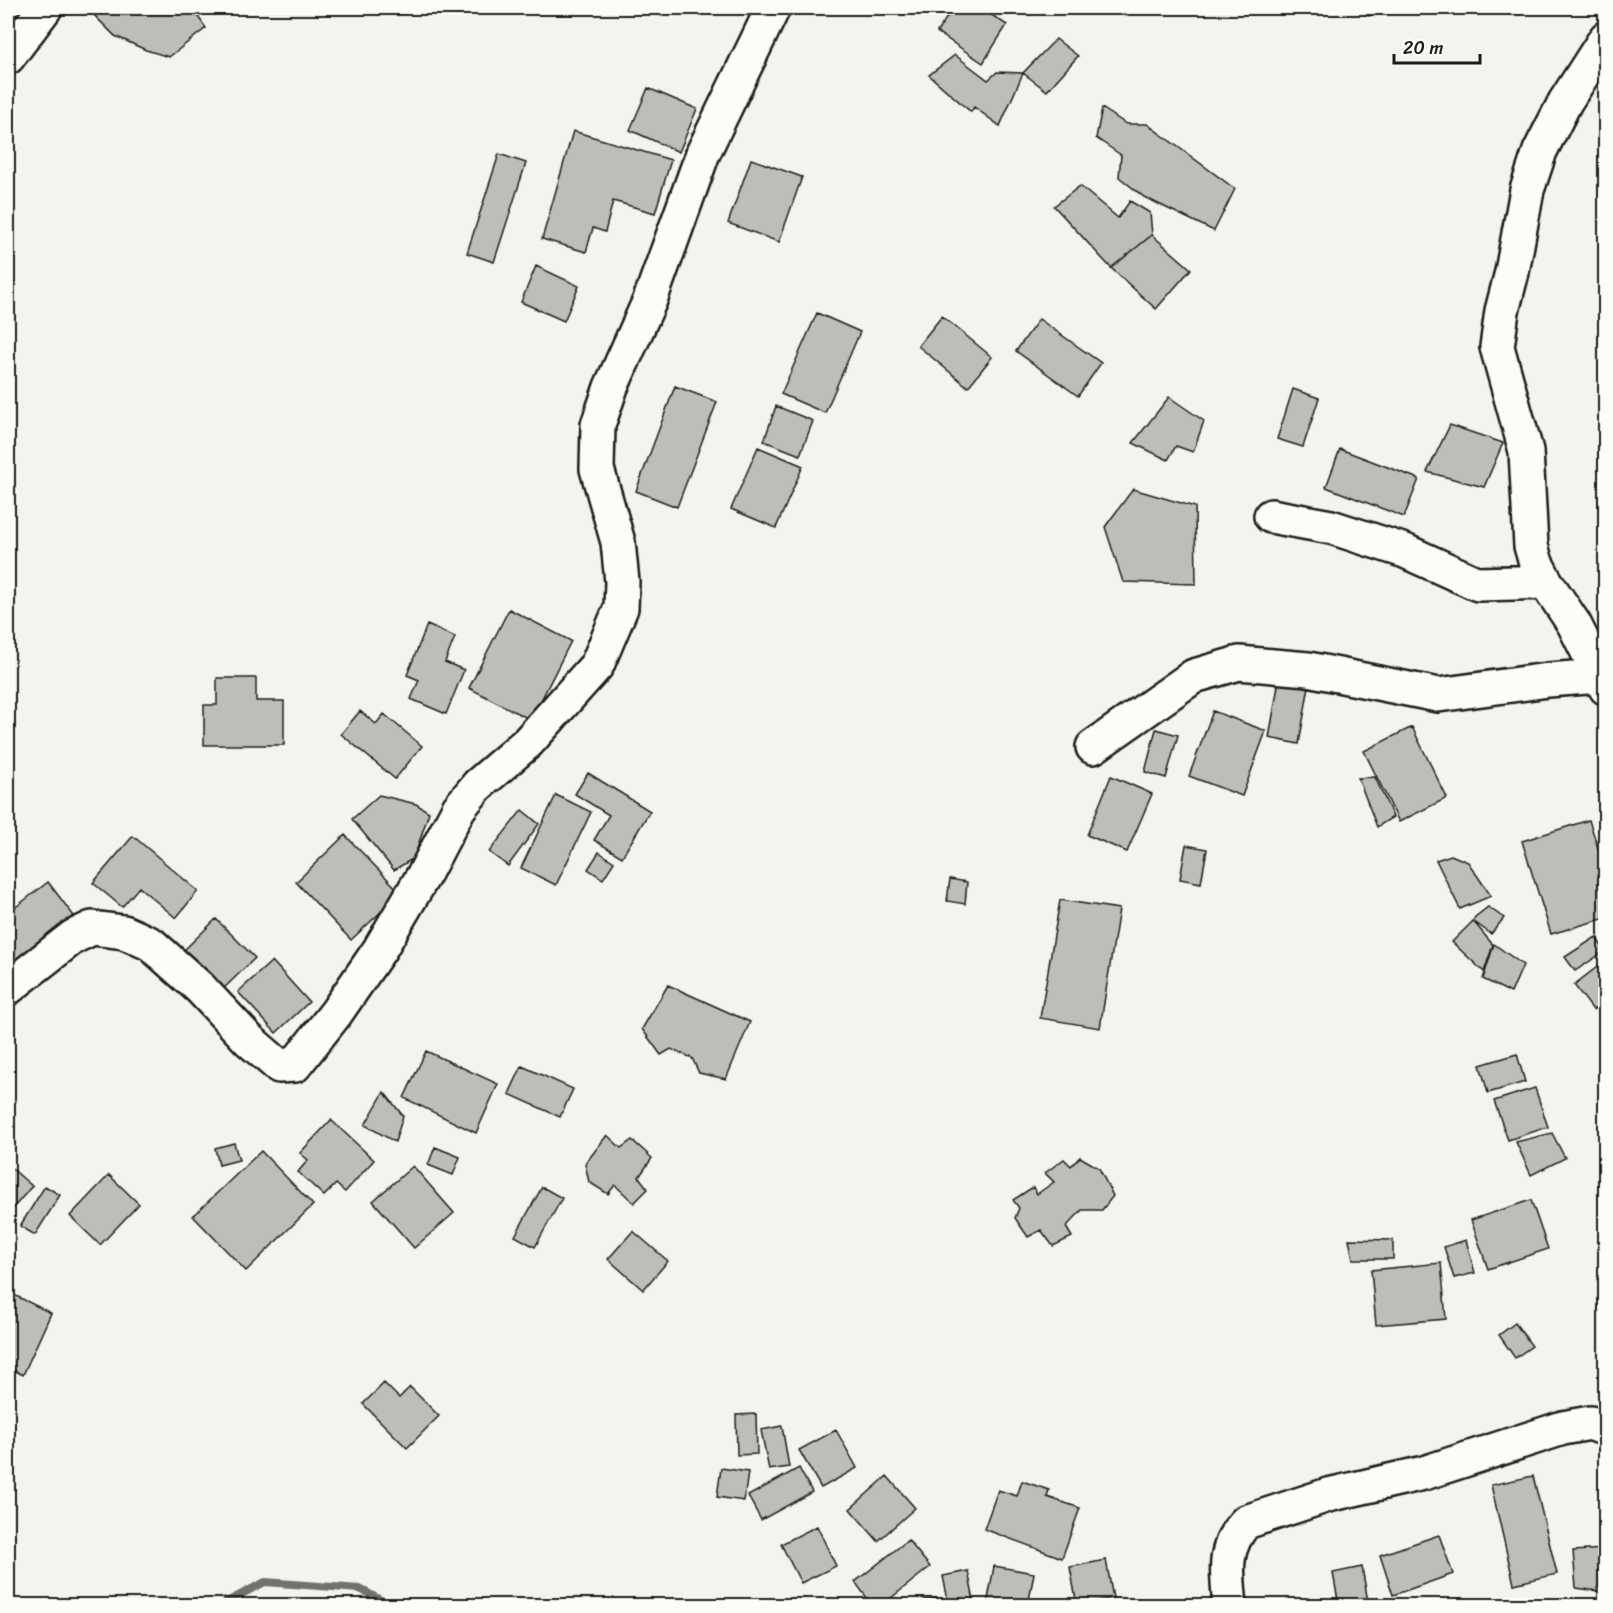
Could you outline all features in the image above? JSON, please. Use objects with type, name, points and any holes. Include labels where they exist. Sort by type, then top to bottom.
[{"type":"street","points":[[8,57],[45,8]]},
{"type":"street","points":[[8,988],[73,937],[92,928],[124,932],[151,944],[200,988],[249,1040],[279,1066],[295,1065],[336,1013],[380,949],[426,871],[459,808],[478,785],[528,742],[597,665],[621,608],[622,582],[618,542],[597,469],[598,425],[611,387],[650,300],[703,153],[773,8]]},
{"type":"street","points":[[1093,747],[1194,676],[1239,663],[1308,669],[1438,695],[1548,680],[1603,682],[1574,624],[1536,563],[1531,546],[1526,451],[1497,347],[1502,311],[1512,272],[1527,190],[1540,151],[1565,102],[1605,38]]},
{"type":"street","points":[[1271,516],[1331,526],[1405,551],[1478,584],[1546,582]]},
{"type":"street","points":[[1230,1605],[1227,1571],[1229,1550],[1237,1532],[1246,1522],[1328,1495],[1424,1473],[1563,1428],[1590,1423],[1605,1429]]},
{"type":"building","points":[[96,8],[192,8],[206,28],[169,57],[146,50],[115,36],[93,14]]},
{"type":"building","points":[[953,8],[981,8],[1007,25],[983,63],[937,32]]},
{"type":"building","points":[[1362,8],[1379,8],[1369,16]]},
{"type":"building","points":[[1056,39],[1078,56],[1047,91],[1023,73]]},
{"type":"building","points":[[955,55],[988,80],[997,72],[1023,73],[1000,126],[974,107],[971,112],[929,75]]},
{"type":"building","points":[[648,88],[697,109],[679,152],[630,130]]},
{"type":"building","points":[[1102,108],[1126,124],[1147,124],[1235,189],[1214,231],[1144,197],[1119,177],[1121,155],[1096,138]]},
{"type":"building","points":[[573,131],[671,160],[655,213],[613,201],[605,232],[593,228],[586,252],[542,239]]},
{"type":"building","points":[[499,154],[526,163],[494,262],[467,253]]},
{"type":"building","points":[[751,159],[802,177],[779,242],[728,223]]},
{"type":"building","points":[[1080,186],[1118,218],[1130,201],[1150,213],[1152,235],[1111,268],[1054,206]]},
{"type":"building","points":[[1152,235],[1191,269],[1156,309],[1111,268]]},
{"type":"building","points":[[536,266],[579,286],[564,321],[521,302]]},
{"type":"building","points":[[817,313],[860,332],[825,413],[781,394]]},
{"type":"building","points":[[942,316],[992,357],[968,387],[918,346]]},
{"type":"building","points":[[1039,319],[1101,363],[1078,396],[1016,351]]},
{"type":"building","points":[[675,386],[717,402],[677,507],[636,491]]},
{"type":"building","points":[[1293,389],[1319,398],[1303,447],[1277,439]]},
{"type":"building","points":[[1169,397],[1204,421],[1193,452],[1176,446],[1168,460],[1133,443]]},
{"type":"building","points":[[776,406],[813,421],[800,455],[764,441]]},
{"type":"building","points":[[1450,425],[1503,443],[1484,487],[1427,472]]},
{"type":"building","points":[[1606,432],[1606,452],[1598,436]]},
{"type":"building","points":[[758,447],[803,466],[776,528],[731,509]]},
{"type":"building","points":[[1340,449],[1419,479],[1404,517],[1326,487]]},
{"type":"building","points":[[1133,489],[1195,507],[1196,584],[1123,582],[1105,527]]},
{"type":"building","points":[[509,609],[571,641],[531,720],[469,688]]},
{"type":"building","points":[[427,625],[455,637],[445,662],[464,670],[446,714],[411,699],[419,680],[407,675]]},
{"type":"building","points":[[217,678],[256,678],[256,701],[284,701],[284,745],[204,745],[204,705],[217,705]]},
{"type":"building","points":[[1279,680],[1309,686],[1299,744],[1269,738]]},
{"type":"building","points":[[360,711],[376,724],[384,714],[422,746],[395,779],[341,734]]},
{"type":"building","points":[[1213,711],[1266,731],[1242,796],[1189,776]]},
{"type":"building","points":[[1412,727],[1447,798],[1399,822],[1364,751]]},
{"type":"building","points":[[1156,729],[1178,735],[1166,778],[1145,772]]},
{"type":"building","points":[[588,773],[650,811],[622,857],[594,840],[609,815],[575,794]]},
{"type":"building","points":[[1111,776],[1152,794],[1127,852],[1087,835]]},
{"type":"building","points":[[1375,777],[1393,817],[1377,827],[1358,778]]},
{"type":"building","points":[[379,795],[416,804],[429,812],[414,858],[394,870],[352,819]]},
{"type":"building","points":[[556,795],[591,812],[556,885],[521,868]]},
{"type":"building","points":[[522,810],[539,824],[508,866],[489,852]]},
{"type":"building","points":[[1589,820],[1606,873],[1606,918],[1551,934],[1522,841]]},
{"type":"building","points":[[345,835],[401,893],[351,940],[296,882]]},
{"type":"building","points":[[133,836],[198,891],[176,918],[139,887],[122,907],[93,883]]},
{"type":"building","points":[[1186,845],[1207,849],[1201,883],[1180,879]]},
{"type":"building","points":[[599,852],[614,862],[603,879],[588,869]]},
{"type":"building","points":[[1451,855],[1468,862],[1491,896],[1460,909],[1436,860]]},
{"type":"building","points":[[950,879],[967,882],[965,904],[947,901]]},
{"type":"building","points":[[48,882],[74,916],[8,968],[8,913]]},
{"type":"building","points":[[1060,900],[1119,909],[1100,1028],[1040,1018]]},
{"type":"building","points":[[1488,907],[1504,918],[1491,934],[1473,921]]},
{"type":"building","points":[[216,919],[255,958],[217,995],[178,956]]},
{"type":"building","points":[[1473,921],[1493,945],[1484,972],[1452,942]]},
{"type":"building","points":[[1596,937],[1605,951],[1575,971],[1565,957]]},
{"type":"building","points":[[1494,944],[1523,965],[1511,993],[1483,979]]},
{"type":"building","points":[[1606,960],[1606,1000],[1593,1010],[1574,985]]},
{"type":"building","points":[[272,961],[309,1002],[276,1033],[238,992]]},
{"type":"building","points":[[668,985],[750,1022],[726,1079],[699,1073],[692,1058],[671,1049],[661,1055],[642,1029]]},
{"type":"building","points":[[1606,1020],[1606,1036],[1599,1023]]},
{"type":"building","points":[[426,1051],[498,1084],[476,1133],[404,1098]]},
{"type":"building","points":[[1517,1054],[1525,1082],[1488,1093],[1480,1065]]},
{"type":"building","points":[[522,1066],[573,1089],[560,1117],[509,1094]]},
{"type":"building","points":[[1535,1088],[1548,1127],[1508,1140],[1494,1101]]},
{"type":"building","points":[[384,1092],[403,1116],[395,1142],[365,1125]]},
{"type":"building","points":[[331,1120],[374,1160],[345,1192],[336,1184],[324,1196],[298,1172],[308,1160],[300,1153]]},
{"type":"building","points":[[1552,1133],[1565,1158],[1531,1175],[1516,1142]]},
{"type":"building","points":[[607,1135],[621,1148],[632,1140],[652,1158],[639,1177],[648,1189],[634,1203],[615,1185],[608,1194],[589,1182],[585,1164]]},
{"type":"building","points":[[234,1143],[239,1160],[219,1165],[215,1148]]},
{"type":"building","points":[[435,1147],[460,1157],[453,1175],[428,1165]]},
{"type":"building","points":[[261,1151],[313,1205],[246,1271],[193,1216]]},
{"type":"building","points":[[1080,1157],[1099,1168],[1113,1196],[1102,1210],[1082,1210],[1066,1227],[1072,1237],[1053,1246],[1041,1230],[1028,1237],[1015,1218],[1019,1208],[1013,1200],[1033,1187],[1037,1194],[1054,1182],[1045,1173],[1064,1159],[1071,1166]]},
{"type":"building","points":[[413,1166],[454,1213],[414,1248],[373,1201]]},
{"type":"building","points":[[10,1167],[32,1186],[8,1214],[8,1170]]},
{"type":"building","points":[[109,1175],[139,1204],[100,1245],[70,1216]]},
{"type":"building","points":[[45,1186],[60,1195],[35,1235],[20,1226]]},
{"type":"building","points":[[542,1187],[562,1198],[535,1247],[515,1236]]},
{"type":"building","points":[[1531,1200],[1548,1249],[1488,1269],[1471,1220]]},
{"type":"building","points":[[633,1231],[668,1261],[643,1290],[608,1259]]},
{"type":"building","points":[[1349,1239],[1393,1240],[1393,1259],[1353,1259]]},
{"type":"building","points":[[1466,1240],[1475,1273],[1454,1278],[1444,1247]]},
{"type":"building","points":[[1441,1263],[1446,1319],[1376,1325],[1371,1270]]},
{"type":"building","points":[[8,1292],[51,1313],[23,1375],[8,1367]]},
{"type":"building","points":[[1515,1323],[1532,1346],[1515,1358],[1499,1335]]},
{"type":"building","points":[[384,1383],[399,1398],[410,1387],[439,1416],[407,1448],[363,1404]]},
{"type":"building","points":[[756,1414],[757,1454],[737,1455],[736,1415]]},
{"type":"building","points":[[782,1426],[789,1467],[769,1470],[761,1430]]},
{"type":"building","points":[[836,1430],[857,1468],[821,1488],[799,1450]]},
{"type":"building","points":[[721,1468],[748,1472],[744,1501],[717,1497]]},
{"type":"building","points":[[799,1468],[812,1492],[761,1520],[748,1496]]},
{"type":"building","points":[[887,1476],[915,1508],[878,1541],[850,1509]]},
{"type":"building","points":[[1533,1476],[1557,1574],[1514,1584],[1491,1485]]},
{"type":"building","points":[[1022,1481],[1049,1490],[1047,1497],[1080,1508],[1062,1558],[984,1529],[998,1490],[1017,1496]]},
{"type":"building","points":[[817,1526],[836,1566],[801,1583],[781,1544]]},
{"type":"building","points":[[1439,1535],[1453,1574],[1393,1595],[1380,1555]]},
{"type":"building","points":[[908,1540],[930,1567],[881,1606],[873,1606],[855,1582]]},
{"type":"building","points":[[1606,1549],[1606,1592],[1576,1588],[1573,1551]]},
{"type":"building","points":[[1106,1560],[1113,1598],[1077,1605],[1070,1567]]},
{"type":"building","points":[[994,1566],[1034,1573],[1028,1606],[987,1605]]},
{"type":"building","points":[[1362,1567],[1368,1602],[1339,1606],[1333,1573]]},
{"type":"building","points":[[968,1571],[975,1606],[949,1606],[943,1576]]},
{"type":"building","points":[[938,1598],[939,1606],[925,1606],[924,1600]]},
{"type":"waterway","points":[[219,1606],[265,1582],[360,1589],[392,1606]]}]
